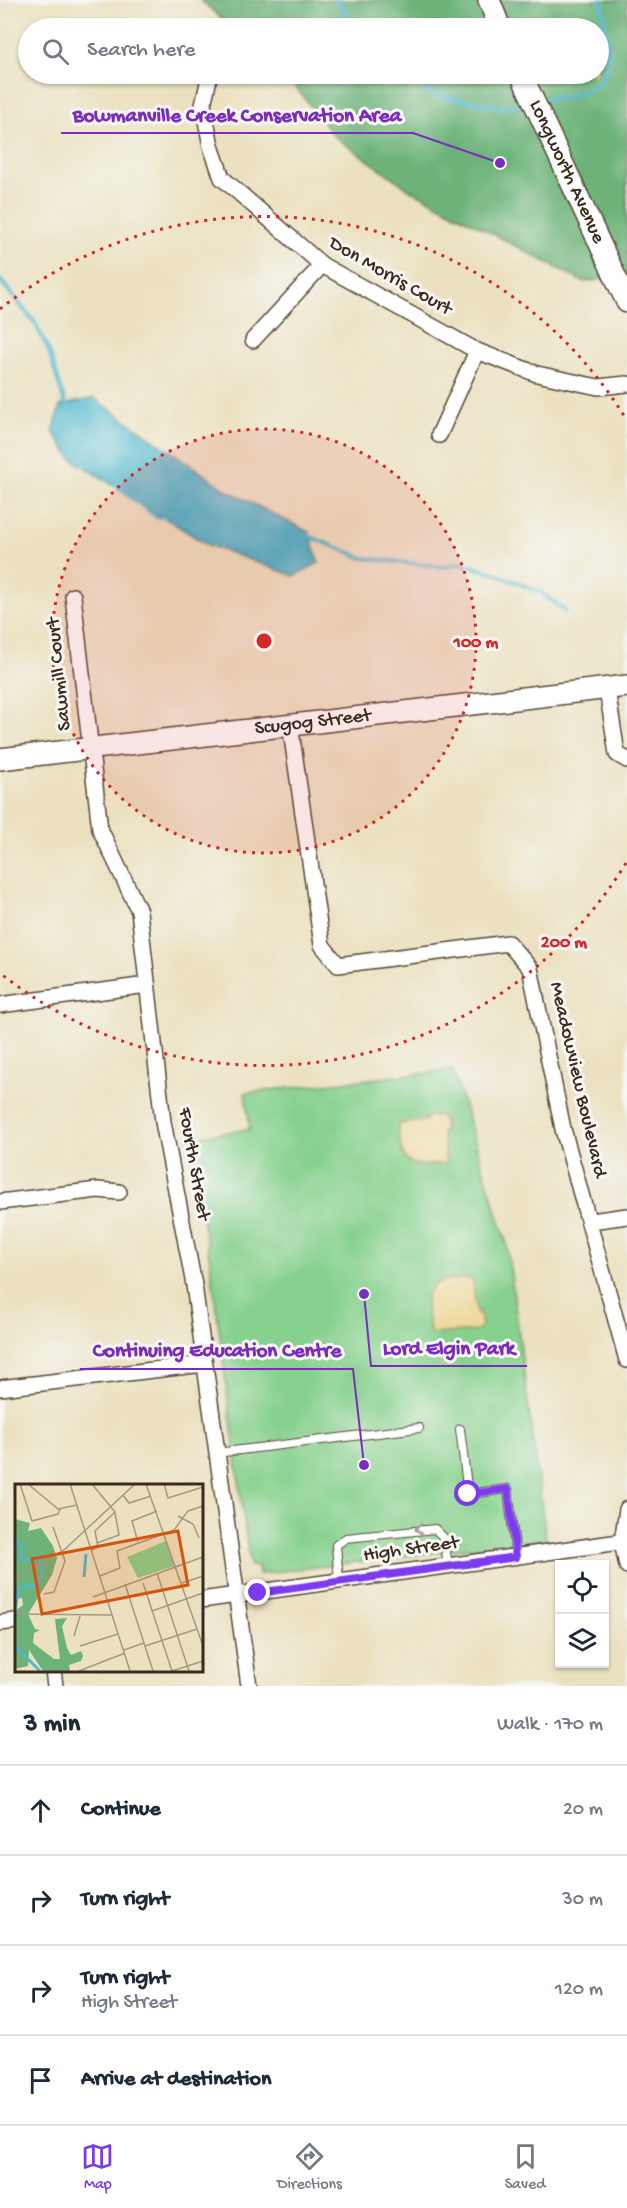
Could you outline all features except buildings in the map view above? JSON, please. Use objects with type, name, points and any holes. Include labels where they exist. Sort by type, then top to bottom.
[{"type":"street","name":"Don Morris Court","points":[[208,84],[203,105],[211,146],[222,178],[322,265],[477,351],[537,374],[598,387],[627,384]]},
{"type":"street","name":"Longworth Avenue","points":[[525,84],[627,302]]},
{"type":"street","points":[[253,340],[322,265]]},
{"type":"street","points":[[439,435],[477,351]]},
{"type":"street","name":"Sawmill Court","points":[[73,596],[89,747]]},
{"type":"street","points":[[617,688],[617,754],[627,760]]},
{"type":"street","name":"Scugog Street","points":[[0,759],[617,688]]},
{"type":"street","name":"Meadowview Boulevard","points":[[290,724],[322,945],[338,965],[508,943],[530,968],[563,1129],[591,1221],[627,1360]]},
{"type":"street","name":"Fourth Street","points":[[89,747],[100,829],[139,911],[163,1122],[194,1284],[249,1686]]},
{"type":"street","points":[[0,1005],[147,985]]},
{"type":"street","points":[[0,1202],[98,1190],[119,1192]]},
{"type":"street","points":[[591,1221],[627,1216]]},
{"type":"street","points":[[0,1388],[204,1364]]},
{"type":"street","points":[[627,1509],[624,1542],[627,1566]]},
{"type":"street","name":"High Street","points":[[202,1600],[624,1542]]},
{"type":"street","points":[[0,1623],[15,1621]]},
{"type":"street","points":[[53,1671],[55,1686]]},
{"type":"lane","points":[[216,1453],[419,1428]]},
{"type":"lane","points":[[460,1429],[468,1494],[508,1489],[516,1557]]},
{"type":"lane","points":[[339,1582],[336,1545],[346,1538],[435,1529],[441,1532],[444,1538],[448,1566]]},
{"type":"green space","points":[[200,0],[627,0],[627,276],[583,282],[409,189],[335,137],[293,84],[609,84],[609,18],[221,18]]},
{"type":"green space","points":[[453,1070],[507,1245],[546,1539],[259,1574],[258,1566],[250,1566],[210,1261],[187,1138],[250,1129],[245,1093]]},
{"type":"sand","points":[[438,1115],[443,1119],[445,1130],[442,1132],[446,1163],[422,1165],[408,1161],[401,1148],[398,1124],[426,1120],[426,1117]]},
{"type":"sand","points":[[472,1278],[477,1314],[480,1314],[482,1326],[478,1331],[431,1334],[426,1306],[430,1290],[435,1284],[444,1281]]},
{"type":"water","points":[[94,398],[228,491],[309,532],[319,563],[294,576],[206,544],[72,459],[53,432],[60,406]]},
{"type":"waterway","points":[[336,0],[351,18]]},
{"type":"waterway","points":[[601,0],[604,18]]},
{"type":"waterway","points":[[416,84],[435,95],[506,108],[529,103]]},
{"type":"waterway","points":[[540,101],[587,91],[597,84]]},
{"type":"waterway","points":[[0,280],[35,323],[49,351],[67,410]]},
{"type":"waterway","points":[[115,485],[157,517],[165,516]]},
{"type":"waterway","points":[[306,535],[363,558],[444,567],[460,563],[494,573],[540,592],[565,611]]},
{"type":"place","name":"Bowmanville Creek Conservation Area","points":[[500,163]]},
{"type":"place","name":"Lord Elgin Park","points":[[364,1294]]},
{"type":"place","name":"Continuing Education Centre","points":[[364,1465]]},
{"type":"route","points":[[258,1593],[516,1557],[508,1489],[468,1494]]}]
